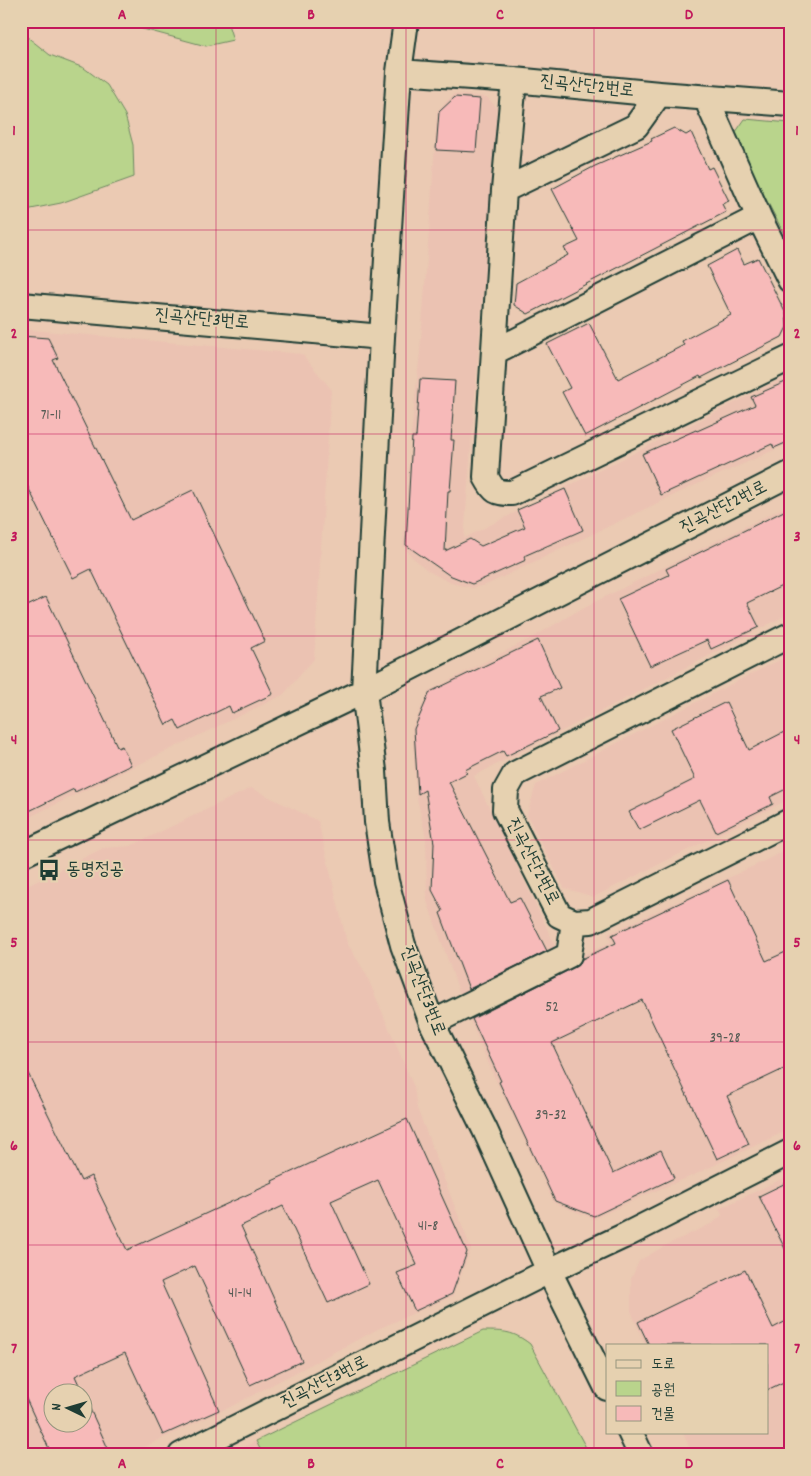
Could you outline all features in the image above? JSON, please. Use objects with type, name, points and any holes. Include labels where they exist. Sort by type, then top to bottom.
[{"type":"street","name":"진곡산단3번로","points":[[406,21],[399,72],[382,337],[364,691],[374,771],[377,822],[386,881],[403,944],[432,1023],[485,1130],[549,1271],[606,1386]]},
{"type":"street","name":"진곡산단2번로","points":[[399,72],[790,104]]},
{"type":"street","name":"진곡산단2번로","points":[[514,80],[504,190],[486,477],[491,487],[499,493],[512,494],[790,358]]},
{"type":"street","name":"진곡산단2번로","points":[[504,190],[636,126],[659,94]]},
{"type":"street","points":[[706,98],[759,217],[790,280]]},
{"type":"street","points":[[494,352],[759,217]]},
{"type":"street","name":"진곡산단3번로","points":[[21,305],[382,337]]},
{"type":"street","name":"진곡산단2번로","points":[[364,691],[790,474]]},
{"type":"street","name":"진곡산단2번로","points":[[790,635],[515,774],[506,790],[505,810],[559,915],[574,922],[591,921],[790,821]]},
{"type":"street","points":[[21,856],[364,691]]},
{"type":"street","points":[[432,1023],[568,955],[574,922]]},
{"type":"street","points":[[549,1271],[626,1235],[790,1152]]},
{"type":"street","name":"진곡산단3번로","points":[[182,1455],[549,1271]]},
{"type":"street","points":[[631,1434],[641,1455]]},
{"type":"shaded area","points":[[454,94],[487,97],[497,108],[464,538],[790,375],[790,443],[691,487],[486,585],[472,588],[451,583],[428,571],[411,556],[403,545],[411,435],[420,352],[437,111]]},
{"type":"shaded area","points":[[21,329],[302,354],[331,389],[314,659],[283,695],[21,821]]},
{"type":"shaded area","points":[[790,504],[790,613],[474,776],[564,964],[611,942],[608,934],[790,848],[790,1129],[694,1175],[594,1219],[554,1203],[494,1076],[466,1011],[427,901],[426,838],[416,794],[412,728],[429,691],[535,636],[581,609]]},
{"type":"shaded area","points":[[790,655],[790,799],[594,897],[564,888],[527,815],[536,785]]},
{"type":"shaded area","points":[[251,788],[318,821],[347,943],[366,974],[414,1087],[417,1108],[471,1249],[453,1296],[378,1329],[232,1406],[127,1455],[21,1455],[21,889],[103,848],[131,846]]},
{"type":"shaded area","points":[[790,1175],[790,1455],[692,1455],[684,1434],[768,1434],[768,1344],[645,1344],[631,1311],[631,1279],[639,1261],[666,1245],[713,1223],[722,1215],[719,1209]]},
{"type":"shaded area","points":[[256,1441],[263,1455],[229,1455]]},
{"type":"green space","points":[[121,21],[227,21],[233,40],[206,46],[128,25]]},
{"type":"green space","points":[[21,32],[50,55],[84,68],[107,85],[125,115],[133,145],[134,177],[61,203],[21,211]]},
{"type":"green space","points":[[745,119],[790,123],[790,245],[733,136]]},
{"type":"green space","points":[[483,1331],[508,1333],[518,1336],[530,1344],[590,1455],[263,1455],[256,1441]]},
{"type":"building","points":[[455,97],[480,99],[476,152],[436,150],[439,112]]},
{"type":"building","points":[[674,128],[686,135],[691,132],[708,169],[712,167],[729,201],[722,204],[726,212],[528,314],[514,305],[516,283],[568,255],[564,248],[579,241],[552,189],[595,166],[652,141],[651,139]]},
{"type":"building","points":[[737,250],[744,264],[758,258],[786,314],[787,327],[782,337],[701,378],[700,376],[585,436],[562,392],[570,388],[547,344],[589,323],[618,379],[684,345],[682,341],[731,315],[707,266]]},
{"type":"building","points":[[21,336],[48,338],[58,358],[53,360],[131,520],[193,490],[265,641],[251,648],[273,694],[232,713],[229,706],[180,730],[175,720],[166,725],[91,569],[73,578],[21,473]]},
{"type":"building","points":[[420,379],[455,381],[451,440],[454,440],[450,491],[448,491],[445,551],[470,539],[481,546],[525,527],[517,510],[565,489],[583,530],[524,556],[526,560],[472,584],[449,575],[406,545],[412,437],[416,437]]},
{"type":"building","points":[[790,380],[790,441],[774,448],[772,444],[661,495],[642,454],[755,405],[751,397]]},
{"type":"building","points":[[790,508],[790,582],[747,603],[759,627],[711,649],[707,640],[650,666],[618,599],[669,575],[666,569]]},
{"type":"building","points":[[46,597],[118,748],[122,746],[131,765],[75,792],[74,789],[21,815],[21,609]]},
{"type":"building","points":[[538,640],[560,688],[541,696],[558,731],[506,756],[503,751],[465,770],[467,773],[449,782],[510,902],[520,898],[547,951],[469,989],[440,913],[443,911],[432,890],[434,843],[425,790],[418,794],[414,729],[430,692]]},
{"type":"building","points":[[726,702],[749,750],[790,729],[790,787],[770,797],[773,804],[716,832],[700,800],[639,830],[629,812],[695,779],[671,729]]},
{"type":"building","points":[[728,880],[766,961],[790,950],[790,1066],[727,1096],[749,1144],[717,1159],[642,1000],[552,1043],[613,1173],[661,1150],[674,1178],[594,1216],[555,1201],[499,1082],[501,1081],[472,1019],[575,967],[582,959],[616,943],[612,935]]},
{"type":"building","points":[[21,1059],[81,1181],[91,1176],[127,1250],[407,1119],[467,1252],[452,1294],[415,1311],[397,1273],[417,1265],[378,1180],[331,1201],[369,1284],[328,1303],[283,1206],[241,1226],[302,1361],[250,1385],[195,1266],[161,1282],[219,1410],[163,1435],[125,1353],[75,1376],[79,1384],[42,1384],[42,1433],[21,1388]]},
{"type":"building","points":[[790,1181],[790,1259],[759,1196]]},
{"type":"building","points":[[745,1270],[773,1328],[790,1319],[790,1379],[768,1390],[768,1344],[649,1344],[638,1322]]},
{"type":"building","points":[[92,1413],[111,1455],[52,1455],[42,1434],[92,1434]]},
{"type":"place","name":"동명정공","points":[[49,870]]}]
